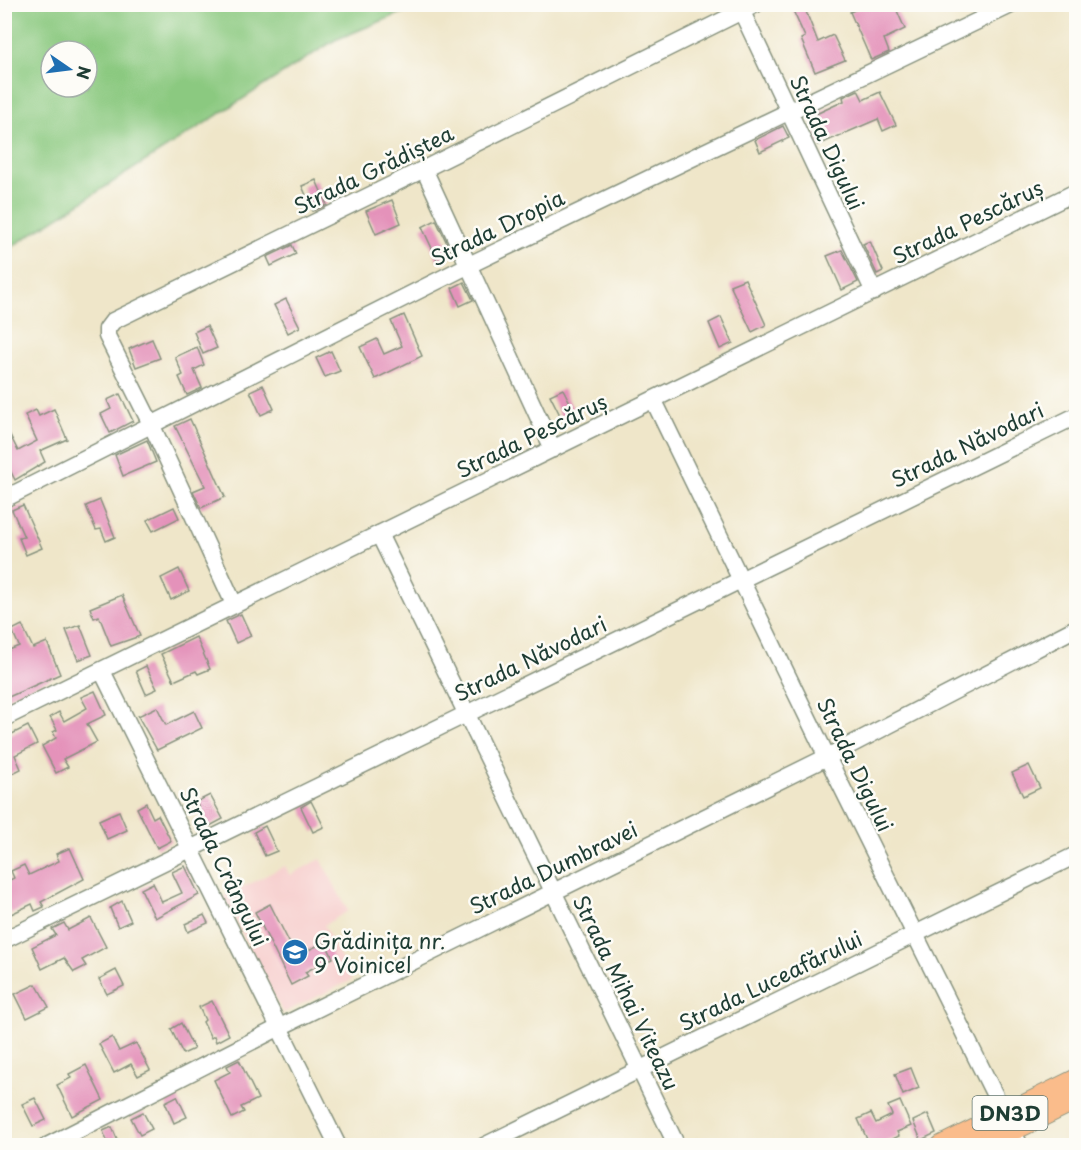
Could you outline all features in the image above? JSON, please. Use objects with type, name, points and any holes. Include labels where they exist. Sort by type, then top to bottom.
[{"type":"main road","name":"DN3D","points":[[942,1146],[1012,1130],[1077,1080]]},
{"type":"main road","name":"DN3D","points":[[980,1146],[1077,1099]]},
{"type":"street","name":"Strada Dropia","points":[[4,499],[469,265],[629,187],[790,113],[1013,4]]},
{"type":"street","name":"Strada Digului","points":[[749,8],[790,113],[874,292]]},
{"type":"street","name":"Strada Grădiștea","points":[[152,426],[108,336],[107,329],[113,321],[749,8]]},
{"type":"street","points":[[424,169],[553,449]]},
{"type":"street","name":"Strada Pescăruș","points":[[4,718],[1077,192]]},
{"type":"street","name":"Strada Digului","points":[[654,401],[1012,1130]]},
{"type":"street","name":"Strada Năvodari","points":[[4,940],[1077,416]]},
{"type":"street","points":[[152,426],[234,604]]},
{"type":"street","name":"Strada Mihai Viteazu","points":[[379,534],[677,1146]]},
{"type":"street","name":"Strada Dumbravei","points":[[48,1146],[280,1027],[827,757],[1077,628]]},
{"type":"street","name":"Strada Crângului","points":[[102,671],[338,1146]]},
{"type":"street","name":"Strada Luceafărului","points":[[484,1146],[640,1067],[915,936],[1077,855]]},
{"type":"shaded area","name":"Grădinița nr. 9 Voinicel","points":[[321,859],[348,911],[324,925],[352,980],[283,1013],[223,897],[285,866],[290,875]]},
{"type":"green space","points":[[5,4],[421,4],[335,40],[5,251]]},
{"type":"building","points":[[790,4],[803,4],[818,42],[833,35],[845,60],[815,72],[801,39],[805,37]]},
{"type":"building","points":[[868,4],[894,4],[905,29],[884,39],[889,52],[871,60],[850,12]]},
{"type":"building","points":[[858,90],[863,100],[880,92],[896,125],[883,131],[878,119],[818,145],[814,135],[823,131],[816,114],[844,101],[843,97]]},
{"type":"building","points":[[783,126],[789,138],[760,152],[755,140]]},
{"type":"building","points":[[316,180],[327,205],[313,211],[302,186]]},
{"type":"building","points":[[392,200],[401,223],[376,234],[366,211]]},
{"type":"building","points":[[436,220],[452,254],[438,261],[422,227]]},
{"type":"building","points":[[870,241],[883,271],[877,274],[863,244]]},
{"type":"building","points":[[292,245],[296,254],[271,266],[267,257]]},
{"type":"building","points":[[842,250],[858,282],[842,290],[827,256]]},
{"type":"building","points":[[745,279],[766,325],[752,332],[730,285]]},
{"type":"building","points":[[464,282],[473,300],[460,306],[452,288]]},
{"type":"building","points":[[286,299],[300,327],[288,333],[274,305]]},
{"type":"building","points":[[404,315],[422,356],[375,379],[360,347],[377,339],[384,354],[402,346],[391,321]]},
{"type":"building","points":[[721,317],[733,343],[720,349],[709,323]]},
{"type":"building","points":[[207,326],[217,348],[203,354],[194,332]]},
{"type":"building","points":[[152,339],[160,358],[136,367],[129,349]]},
{"type":"building","points":[[197,347],[204,365],[194,370],[202,388],[187,395],[179,377],[183,375],[175,357]]},
{"type":"building","points":[[331,351],[340,371],[325,377],[316,358]]},
{"type":"building","points":[[263,385],[274,409],[261,415],[250,391]]},
{"type":"building","points":[[563,389],[578,418],[565,425],[550,395]]},
{"type":"building","points":[[120,394],[133,421],[110,433],[101,414],[111,409],[107,400]]},
{"type":"building","points":[[54,409],[67,439],[40,451],[45,462],[15,480],[9,468],[4,470],[4,423],[18,451],[37,441],[25,415],[36,410],[39,416]]},
{"type":"building","points":[[190,419],[225,497],[201,508],[193,491],[205,486],[175,426]]},
{"type":"building","points":[[147,440],[156,462],[123,476],[115,455]]},
{"type":"building","points":[[100,500],[115,537],[106,541],[101,529],[96,530],[86,506]]},
{"type":"building","points":[[23,505],[42,548],[26,555],[19,538],[24,537],[12,510]]},
{"type":"building","points":[[174,507],[179,518],[153,531],[147,520]]},
{"type":"building","points":[[179,569],[189,591],[171,600],[161,578]]},
{"type":"building","points":[[122,595],[140,636],[111,646],[99,616],[94,618],[90,608]]},
{"type":"building","points":[[241,614],[251,636],[236,643],[226,621]]},
{"type":"building","points":[[22,625],[33,648],[47,642],[60,674],[4,699],[4,652],[19,646],[12,630]]},
{"type":"building","points":[[80,625],[92,655],[78,660],[66,630]]},
{"type":"building","points":[[196,637],[210,669],[198,674],[196,671],[174,681],[161,654]]},
{"type":"building","points":[[146,666],[157,689],[146,694],[136,671]]},
{"type":"building","points":[[95,691],[106,715],[87,724],[97,742],[63,759],[68,767],[56,773],[42,746],[56,738],[53,732],[57,730],[50,717],[59,712],[64,721],[87,708],[81,697]]},
{"type":"building","points":[[157,707],[166,725],[194,711],[202,728],[157,750],[138,716]]},
{"type":"building","points":[[28,726],[37,744],[15,755],[21,769],[9,775],[4,766],[4,733],[6,737]]},
{"type":"building","points":[[1029,765],[1040,788],[1023,796],[1012,773]]},
{"type":"building","points":[[210,795],[223,819],[208,827],[196,802]]},
{"type":"building","points":[[311,801],[324,827],[313,832],[301,807]]},
{"type":"building","points":[[146,803],[153,818],[158,815],[171,841],[157,848],[137,808]]},
{"type":"building","points":[[119,811],[127,830],[107,839],[99,820]]},
{"type":"building","points":[[265,826],[277,851],[265,856],[254,832]]},
{"type":"building","points":[[70,848],[84,879],[41,902],[44,907],[35,911],[32,904],[11,914],[4,901],[4,883],[14,878],[11,871],[24,865],[29,875],[59,861],[56,854]]},
{"type":"building","points":[[185,866],[199,895],[155,918],[141,889],[153,883],[162,902],[182,893],[172,872]]},
{"type":"building","points":[[122,901],[131,921],[118,927],[110,908]]},
{"type":"building","points":[[270,904],[296,956],[325,942],[333,958],[305,972],[308,976],[291,985],[255,912]]},
{"type":"building","points":[[204,915],[208,923],[188,932],[185,924]]},
{"type":"building","points":[[91,918],[106,947],[82,960],[86,966],[74,972],[64,958],[42,969],[32,947],[56,935],[52,929],[64,923],[68,930]]},
{"type":"building","points":[[116,970],[124,986],[107,994],[99,979]]},
{"type":"building","points":[[36,984],[49,1007],[27,1018],[15,994]]},
{"type":"building","points":[[212,1001],[229,1035],[216,1042],[214,1036],[211,1038],[203,1022],[205,1020],[199,1007]]},
{"type":"building","points":[[181,1023],[194,1049],[183,1054],[171,1029]]},
{"type":"building","points":[[112,1037],[119,1051],[136,1043],[150,1070],[138,1076],[131,1064],[114,1073],[99,1044]]},
{"type":"building","points":[[239,1060],[258,1099],[241,1107],[244,1112],[232,1118],[214,1080],[230,1072],[227,1066]]},
{"type":"building","points":[[86,1065],[103,1100],[72,1116],[57,1085],[71,1078],[69,1074]]},
{"type":"building","points":[[911,1068],[919,1088],[903,1095],[895,1074]]},
{"type":"building","points":[[177,1096],[187,1117],[174,1123],[165,1102]]},
{"type":"building","points":[[35,1098],[46,1120],[33,1126],[22,1104]]},
{"type":"building","points":[[900,1101],[911,1126],[897,1132],[899,1136],[885,1143],[870,1146],[858,1119],[871,1113],[876,1123],[892,1115],[888,1106]]},
{"type":"building","points":[[143,1112],[152,1129],[140,1135],[131,1118]]},
{"type":"building","points":[[928,1114],[936,1133],[921,1140],[913,1121]]},
{"type":"building","points":[[112,1127],[120,1146],[109,1146],[103,1131]]},
{"type":"place","name":"Grădinița nr. 9 Voinicel","points":[[295,952]]}]
